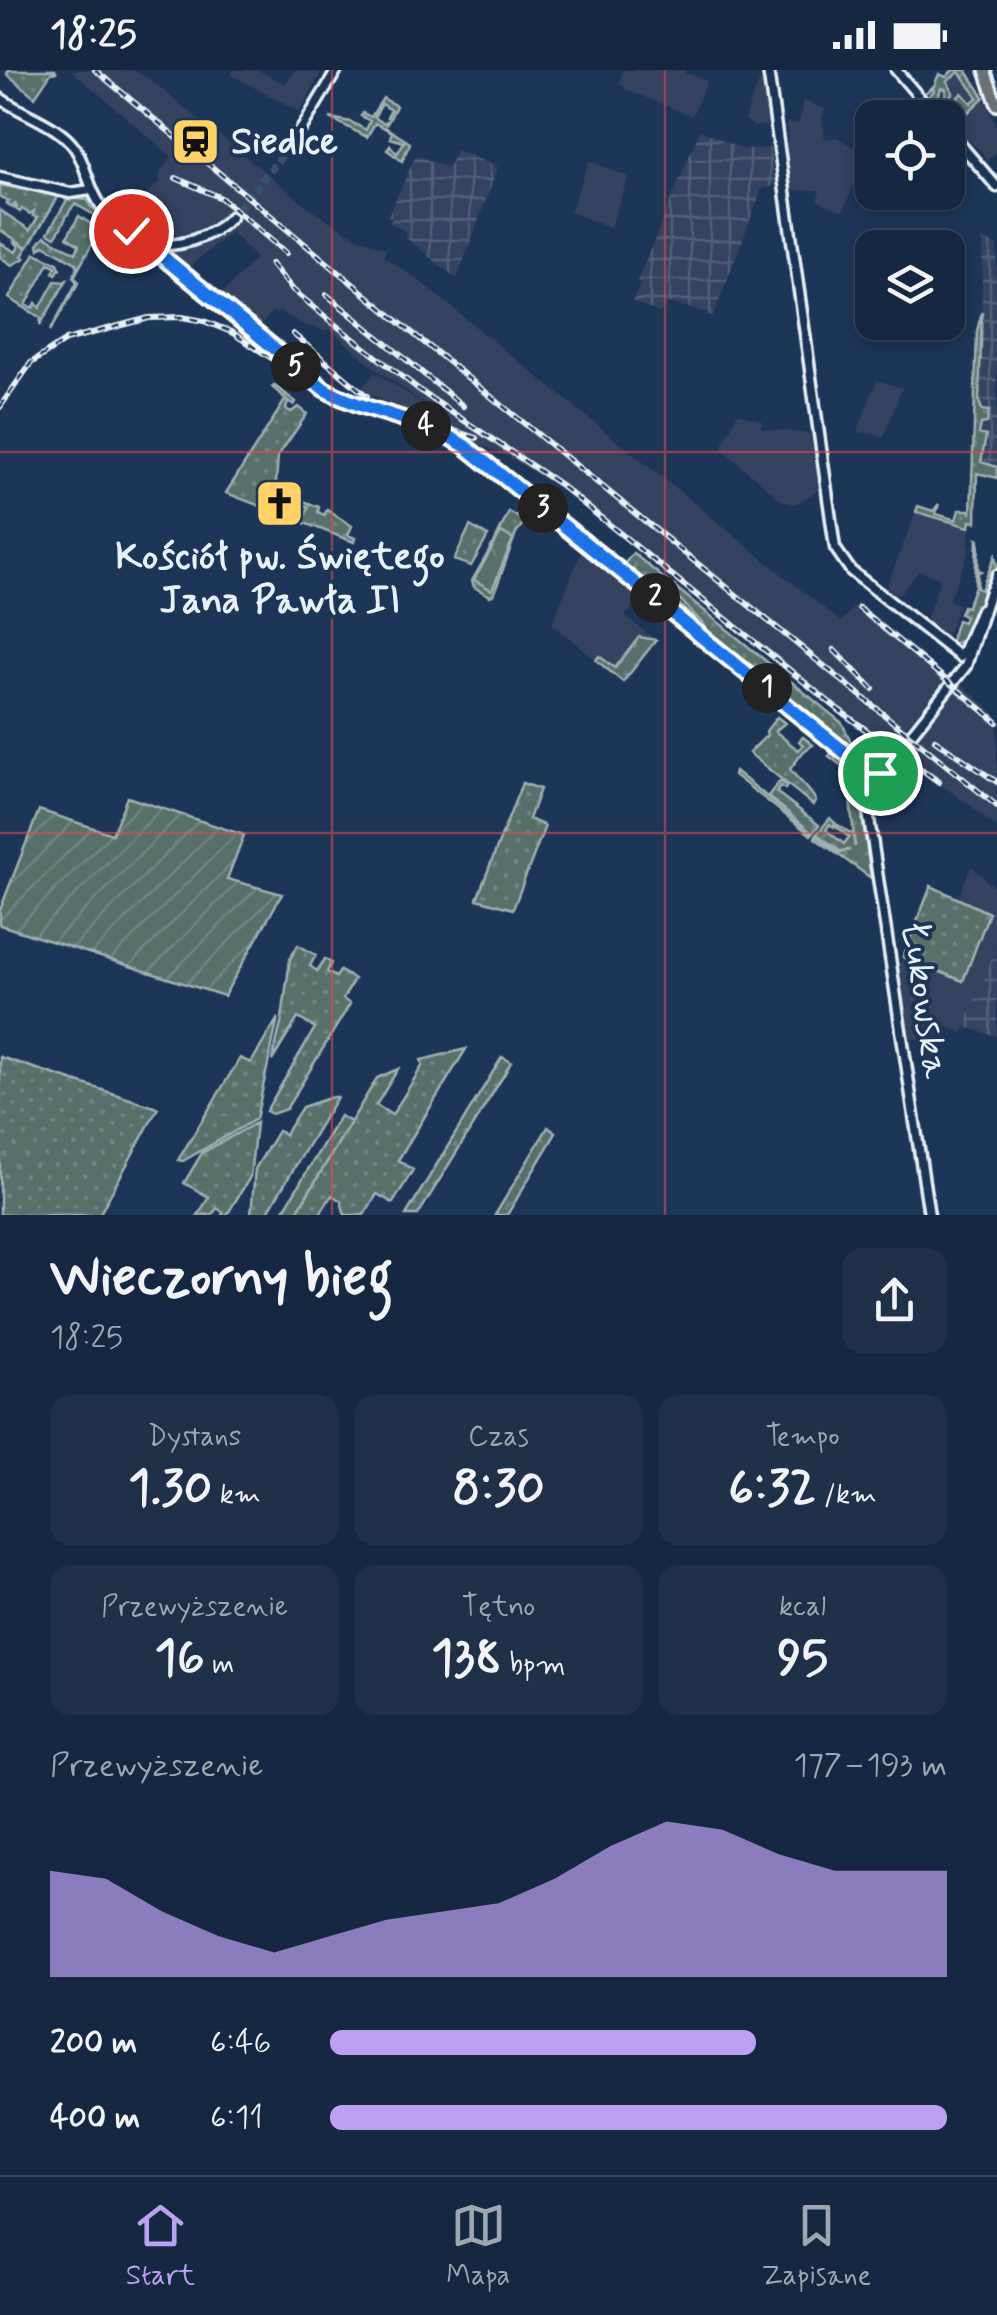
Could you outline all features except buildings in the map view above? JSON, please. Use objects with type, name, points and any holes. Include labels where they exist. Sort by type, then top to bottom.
[{"type":"main road","points":[[292,143],[336,70]]},
{"type":"main road","points":[[768,70],[834,548],[841,560],[961,661]]},
{"type":"main road","points":[[896,70],[922,100]]},
{"type":"main road","points":[[985,70],[997,105]]},
{"type":"main road","points":[[0,98],[70,142],[102,207],[131,231],[164,250],[180,268],[324,389],[356,404],[432,428],[465,446],[873,774]]},
{"type":"main road","points":[[965,150],[997,187]]},
{"type":"main road","points":[[0,177],[70,193],[91,190]]},
{"type":"main road","points":[[164,250],[214,232],[231,217]]},
{"type":"main road","points":[[961,661],[997,575]]},
{"type":"main road","points":[[961,661],[990,592]]},
{"type":"main road","points":[[948,649],[966,645]]},
{"type":"main road","name":"Łukowska","points":[[929,1215],[868,794],[873,774],[961,661]]},
{"type":"shaded area","points":[[71,70],[133,70],[149,79],[316,213],[387,249],[383,256],[417,279],[841,622],[857,603],[947,676],[888,749],[574,498],[511,458],[445,430],[445,422],[434,416],[430,420],[403,411],[361,389],[375,372],[436,412],[329,329],[302,324],[279,311],[272,312],[259,328],[221,295],[256,258],[231,232],[188,268],[174,254],[186,244],[217,234],[233,219],[226,214],[212,227],[179,236],[156,233],[124,214],[160,182],[160,172],[172,157]]},
{"type":"shaded area","points":[[233,70],[258,70],[285,84],[295,70],[321,73],[300,112],[231,75]]},
{"type":"shaded area","points":[[623,70],[685,70],[707,81],[692,116],[624,89],[619,83]]},
{"type":"shaded area","points":[[957,70],[966,70],[984,97],[997,128],[997,152],[986,161],[983,153],[965,138],[965,100],[934,100],[941,85]]},
{"type":"shaded area","points":[[762,77],[769,125],[754,127],[745,120]]},
{"type":"shaded area","points":[[803,100],[825,109],[825,139],[837,137],[855,148],[855,181],[843,211],[817,201],[820,190],[791,190],[786,123],[799,123]]},
{"type":"shaded area","points":[[700,130],[742,149],[770,148],[775,182],[774,186],[762,189],[713,317],[669,303],[659,313],[632,302],[641,283],[637,281]]},
{"type":"shaded area","points":[[456,150],[498,167],[457,279],[405,237],[406,233],[388,216],[416,155],[448,168]]},
{"type":"shaded area","points":[[589,161],[629,177],[610,228],[570,212]]},
{"type":"shaded area","points":[[983,240],[997,245],[997,478],[977,472]]},
{"type":"shaded area","points":[[877,380],[902,388],[883,439],[857,432]]},
{"type":"shaded area","points":[[738,413],[763,421],[761,428],[811,434],[819,488],[816,492],[795,504],[782,501],[721,448]]},
{"type":"shaded area","points":[[916,512],[969,527],[969,552],[949,600],[959,605],[945,640],[925,623],[940,579],[919,571],[899,595],[886,588]]},
{"type":"shaded area","points":[[583,548],[644,595],[625,616],[656,640],[623,682],[552,624]]},
{"type":"shaded area","points":[[958,681],[997,715],[997,828],[897,756]]},
{"type":"shaded area","points":[[971,866],[997,890],[997,944],[963,1033],[946,1026],[942,1035],[908,1040],[898,970],[903,957],[963,981],[989,914],[958,898]]},
{"type":"shaded area","points":[[997,944],[997,1036],[995,1036],[965,1027]]},
{"type":"green space","points":[[8,70],[56,72],[51,73],[35,97],[7,74]]},
{"type":"green space","points":[[953,70],[966,70],[984,97],[965,115],[965,100],[956,99],[962,93],[971,103],[978,97],[959,72],[947,81],[953,93],[945,100],[946,89],[941,88],[937,100],[931,100],[928,97],[933,88],[925,93],[934,86],[939,74],[946,77]]},
{"type":"green space","points":[[383,98],[396,106],[390,118],[387,117],[391,110],[382,104],[374,117],[383,123],[389,120],[385,127],[410,143],[402,161],[387,150],[390,145],[397,154],[404,142],[390,138],[392,132],[375,123],[367,137],[330,118],[366,130],[370,121],[361,116],[363,113],[371,117]]},
{"type":"green space","points":[[0,185],[28,191],[32,188],[58,197],[28,247],[21,244],[27,248],[22,256],[25,258],[12,265],[0,257],[0,243],[16,252],[19,246],[15,242],[21,243],[0,230],[0,210],[30,230],[38,217],[33,216],[34,211],[20,212],[15,204],[12,207],[6,203],[9,201],[0,197]]},
{"type":"green space","points":[[68,198],[88,200],[100,213],[97,224],[102,226],[74,277],[79,282],[50,331],[77,282],[73,277],[78,267],[44,245],[39,249],[38,244],[45,236],[76,253],[79,245],[67,237],[79,216],[94,226],[98,217],[75,204],[55,237],[48,233]]},
{"type":"green space","points":[[35,253],[58,263],[60,268],[56,274],[56,267],[49,263],[26,305],[33,308],[36,303],[40,308],[55,281],[65,282],[68,278],[40,325],[41,318],[9,298]]},
{"type":"green space","points":[[982,312],[979,401],[982,410],[989,411],[979,434],[986,436],[981,462],[997,467],[997,478],[977,473],[976,522],[970,521],[969,527],[916,512],[918,506],[933,511],[939,504],[936,514],[956,520],[959,510],[969,510],[971,514],[977,331]]},
{"type":"green space","points":[[274,385],[296,402],[294,405],[288,401],[286,409],[291,412],[299,407],[307,414],[278,456],[276,482],[265,504],[304,518],[309,507],[289,499],[291,496],[319,507],[318,512],[324,515],[327,510],[352,526],[348,535],[355,538],[354,542],[226,493],[286,399]]},
{"type":"green space","points":[[509,512],[525,521],[516,533],[490,596],[474,587],[472,581]]},
{"type":"green space","points":[[470,526],[488,536],[471,566],[454,560]]},
{"type":"green space","points":[[501,532],[513,539],[492,590],[474,580]]},
{"type":"green space","points":[[977,539],[981,571],[977,588],[981,590],[995,556],[997,566],[964,641],[950,644],[957,620],[963,622],[965,617],[960,614],[975,586]]},
{"type":"green space","points":[[633,553],[667,581],[667,593],[695,619],[700,629],[622,567]]},
{"type":"green space","points":[[674,586],[842,723],[858,756],[709,637],[703,624],[670,589]]},
{"type":"green space","points":[[639,637],[656,640],[623,682],[596,660],[599,656],[615,668]]},
{"type":"green space","points":[[777,717],[785,723],[775,731],[798,750],[803,737],[813,745],[790,769],[813,796],[813,805],[749,753],[767,735]]},
{"type":"green space","points":[[833,751],[862,779],[860,799],[871,878],[815,838],[816,835],[839,853],[850,850],[840,851],[817,834],[830,818],[836,824],[830,824],[826,830],[844,844],[849,837],[838,825],[853,835],[855,847],[847,770],[829,756]]},
{"type":"green space","points":[[735,771],[812,833],[768,796],[780,781],[787,786],[780,786],[776,792],[819,825],[811,835],[734,775]]},
{"type":"green space","points":[[522,783],[540,789],[529,819],[545,826],[513,909],[477,899]]},
{"type":"green space","points":[[127,797],[244,835],[227,879],[282,894],[224,996],[0,925],[0,910],[39,810],[112,834]]},
{"type":"green space","points":[[931,886],[989,913],[963,981],[903,957]]},
{"type":"green space","points":[[298,945],[316,955],[310,966],[317,971],[325,959],[331,963],[327,972],[336,977],[340,971],[354,979],[343,999],[350,1004],[286,1109],[272,1114],[266,1111],[315,1028],[298,1018],[272,1061],[290,959]]},
{"type":"green space","points":[[278,1018],[256,1119],[183,1161],[178,1160],[240,1058],[251,1063]]},
{"type":"green space","points":[[466,1049],[398,1160],[413,1170],[393,1203],[377,1194],[364,1215],[345,1215],[341,1201],[332,1195],[319,1215],[295,1215],[377,1078],[398,1069],[376,1105],[392,1115],[423,1065],[421,1060]]},
{"type":"green space","points":[[0,1057],[158,1108],[99,1215],[0,1215]]},
{"type":"green space","points":[[502,1057],[511,1062],[505,1073],[418,1215],[406,1215]]},
{"type":"green space","points":[[337,1097],[266,1215],[251,1215],[255,1169],[278,1131],[285,1134],[302,1107]]},
{"type":"green space","points":[[340,1116],[351,1122],[295,1215],[281,1215]]},
{"type":"green space","points":[[256,1123],[250,1177],[227,1215],[217,1208],[212,1215],[198,1215],[209,1197],[184,1183],[202,1153]]},
{"type":"green space","points":[[548,1127],[556,1133],[507,1215],[495,1215]]},
{"type":"tunnel","points":[[231,217],[293,143]]},
{"type":"railway","points":[[95,70],[394,318],[997,806]]},
{"type":"railway","points":[[176,178],[221,198],[286,253]]},
{"type":"railway","points":[[271,264],[293,290],[328,319],[426,395],[559,484],[884,743]]},
{"type":"railway","points":[[327,295],[463,406]]},
{"type":"railway","points":[[0,407],[31,363],[66,340],[149,318],[182,317],[231,332],[312,384],[476,438]]},
{"type":"railway","points":[[293,334],[367,396]]},
{"type":"railway","points":[[859,608],[997,722]]},
{"type":"railway","points":[[834,650],[873,689]]},
{"type":"railway","points":[[874,735],[939,782]]},
{"type":"railway","points":[[935,740],[997,782]]},
{"type":"place","name":"Siedlce","points":[[196,142]]},
{"type":"place","name":"Kościół pw. Świętego Jana Pawła II","points":[[280,503]]},
{"type":"route","points":[[131,231],[324,389],[356,404],[432,428],[465,446],[852,758],[880,773]]}]
